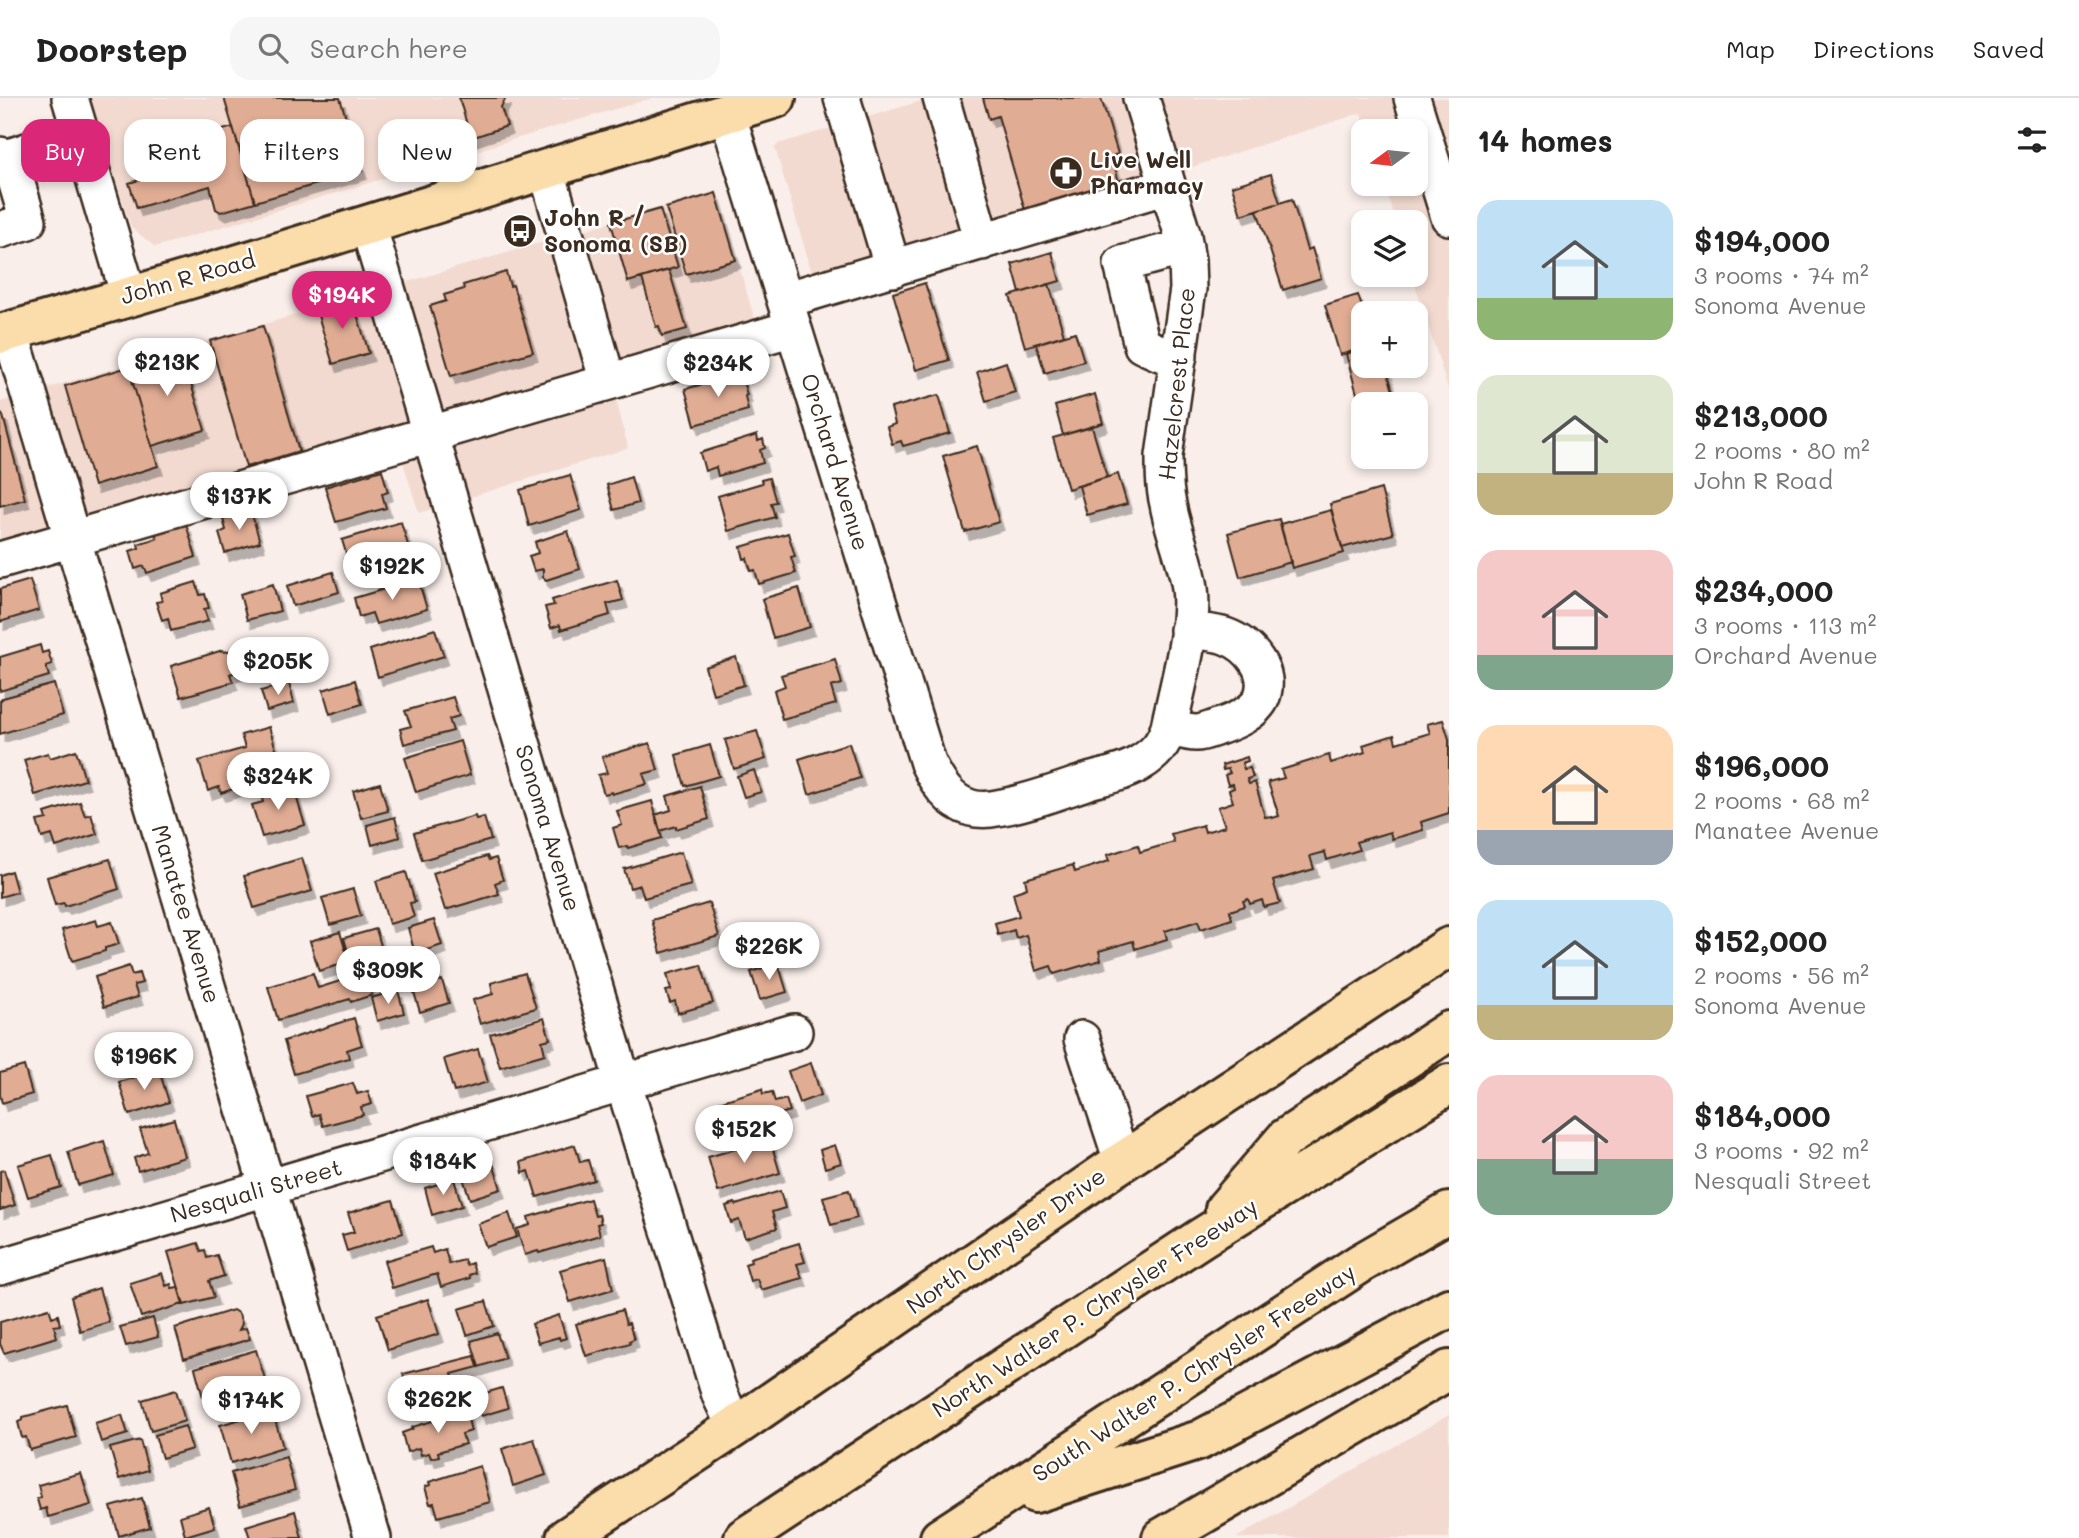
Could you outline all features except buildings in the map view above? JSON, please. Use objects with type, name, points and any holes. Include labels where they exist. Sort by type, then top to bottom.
[{"type":"main road","name":"John R Road","points":[[5,332],[368,225],[776,98]]},
{"type":"main road","name":"North Chrysler Drive","points":[[566,1538],[735,1427],[1122,1161],[1449,947]]},
{"type":"main road","points":[[1201,1238],[1286,1139],[1449,1031]]},
{"type":"main road","name":"North Walter P. Chrysler Freeway","points":[[744,1538],[1201,1238],[1449,1084]]},
{"type":"main road","name":"South Walter P. Chrysler Freeway","points":[[940,1538],[1361,1263],[1449,1212]]},
{"type":"main road","points":[[987,1509],[1200,1440],[1449,1308]]},
{"type":"main road","points":[[1162,1538],[1449,1370]]},
{"type":"street","points":[[71,98],[77,119]]},
{"type":"street","points":[[842,98],[893,269]]},
{"type":"street","points":[[941,98],[982,242]]},
{"type":"street","name":"Hazelcrest Place","points":[[958,803],[985,810],[1000,808],[1134,767],[1159,748],[1169,727],[1191,604],[1190,586],[1168,506],[1164,483],[1164,456],[1188,289],[1185,247],[1140,98]]},
{"type":"street","points":[[1412,98],[1449,217]]},
{"type":"street","name":"Orchard Avenue","points":[[727,113],[928,763],[936,780],[958,803]]},
{"type":"street","points":[[0,230],[28,221],[4,156],[21,151]]},
{"type":"street","points":[[546,168],[608,382]]},
{"type":"street","points":[[95,182],[129,296]]},
{"type":"street","points":[[0,560],[608,382],[789,314],[893,269],[1167,186]]},
{"type":"street","name":"Sonoma Avenue","points":[[368,225],[623,1082],[720,1395],[735,1427]]},
{"type":"street","points":[[1179,356],[1160,353],[1142,345],[1122,264],[1185,247]]},
{"type":"street","name":"Manatee Avenue","points":[[5,332],[72,538],[373,1538]]},
{"type":"street","points":[[1169,727],[1197,733],[1237,719],[1252,710],[1260,700],[1264,687],[1263,673],[1256,658],[1247,649],[1224,636],[1188,630]]},
{"type":"street","name":"Nesquali Street","points":[[0,1267],[794,1032]]},
{"type":"street","points":[[1082,1039],[1122,1161]]},
{"type":"shaded area","points":[[90,98],[652,98],[477,150],[477,119],[378,119],[378,180],[155,247],[131,227],[110,161],[110,119],[97,119]]},
{"type":"shaded area","points":[[931,98],[1449,98],[1449,392],[1428,326],[1428,301],[1420,301],[1416,287],[1428,287],[1428,210],[1392,210],[1388,196],[1428,196],[1428,119],[1363,119],[1361,113],[1195,166],[1136,207],[820,300],[775,148],[778,144]]},
{"type":"shaded area","points":[[717,191],[764,351],[615,394],[628,448],[419,513],[402,459],[0,578],[0,402]]},
{"type":"shaded area","points":[[1449,1415],[1449,1538],[1236,1538]]},
{"type":"place","name":"Live Well Pharmacy","points":[[1066,173]]},
{"type":"place","name":"John R / Sonoma (SB)","points":[[520,231]]}]
